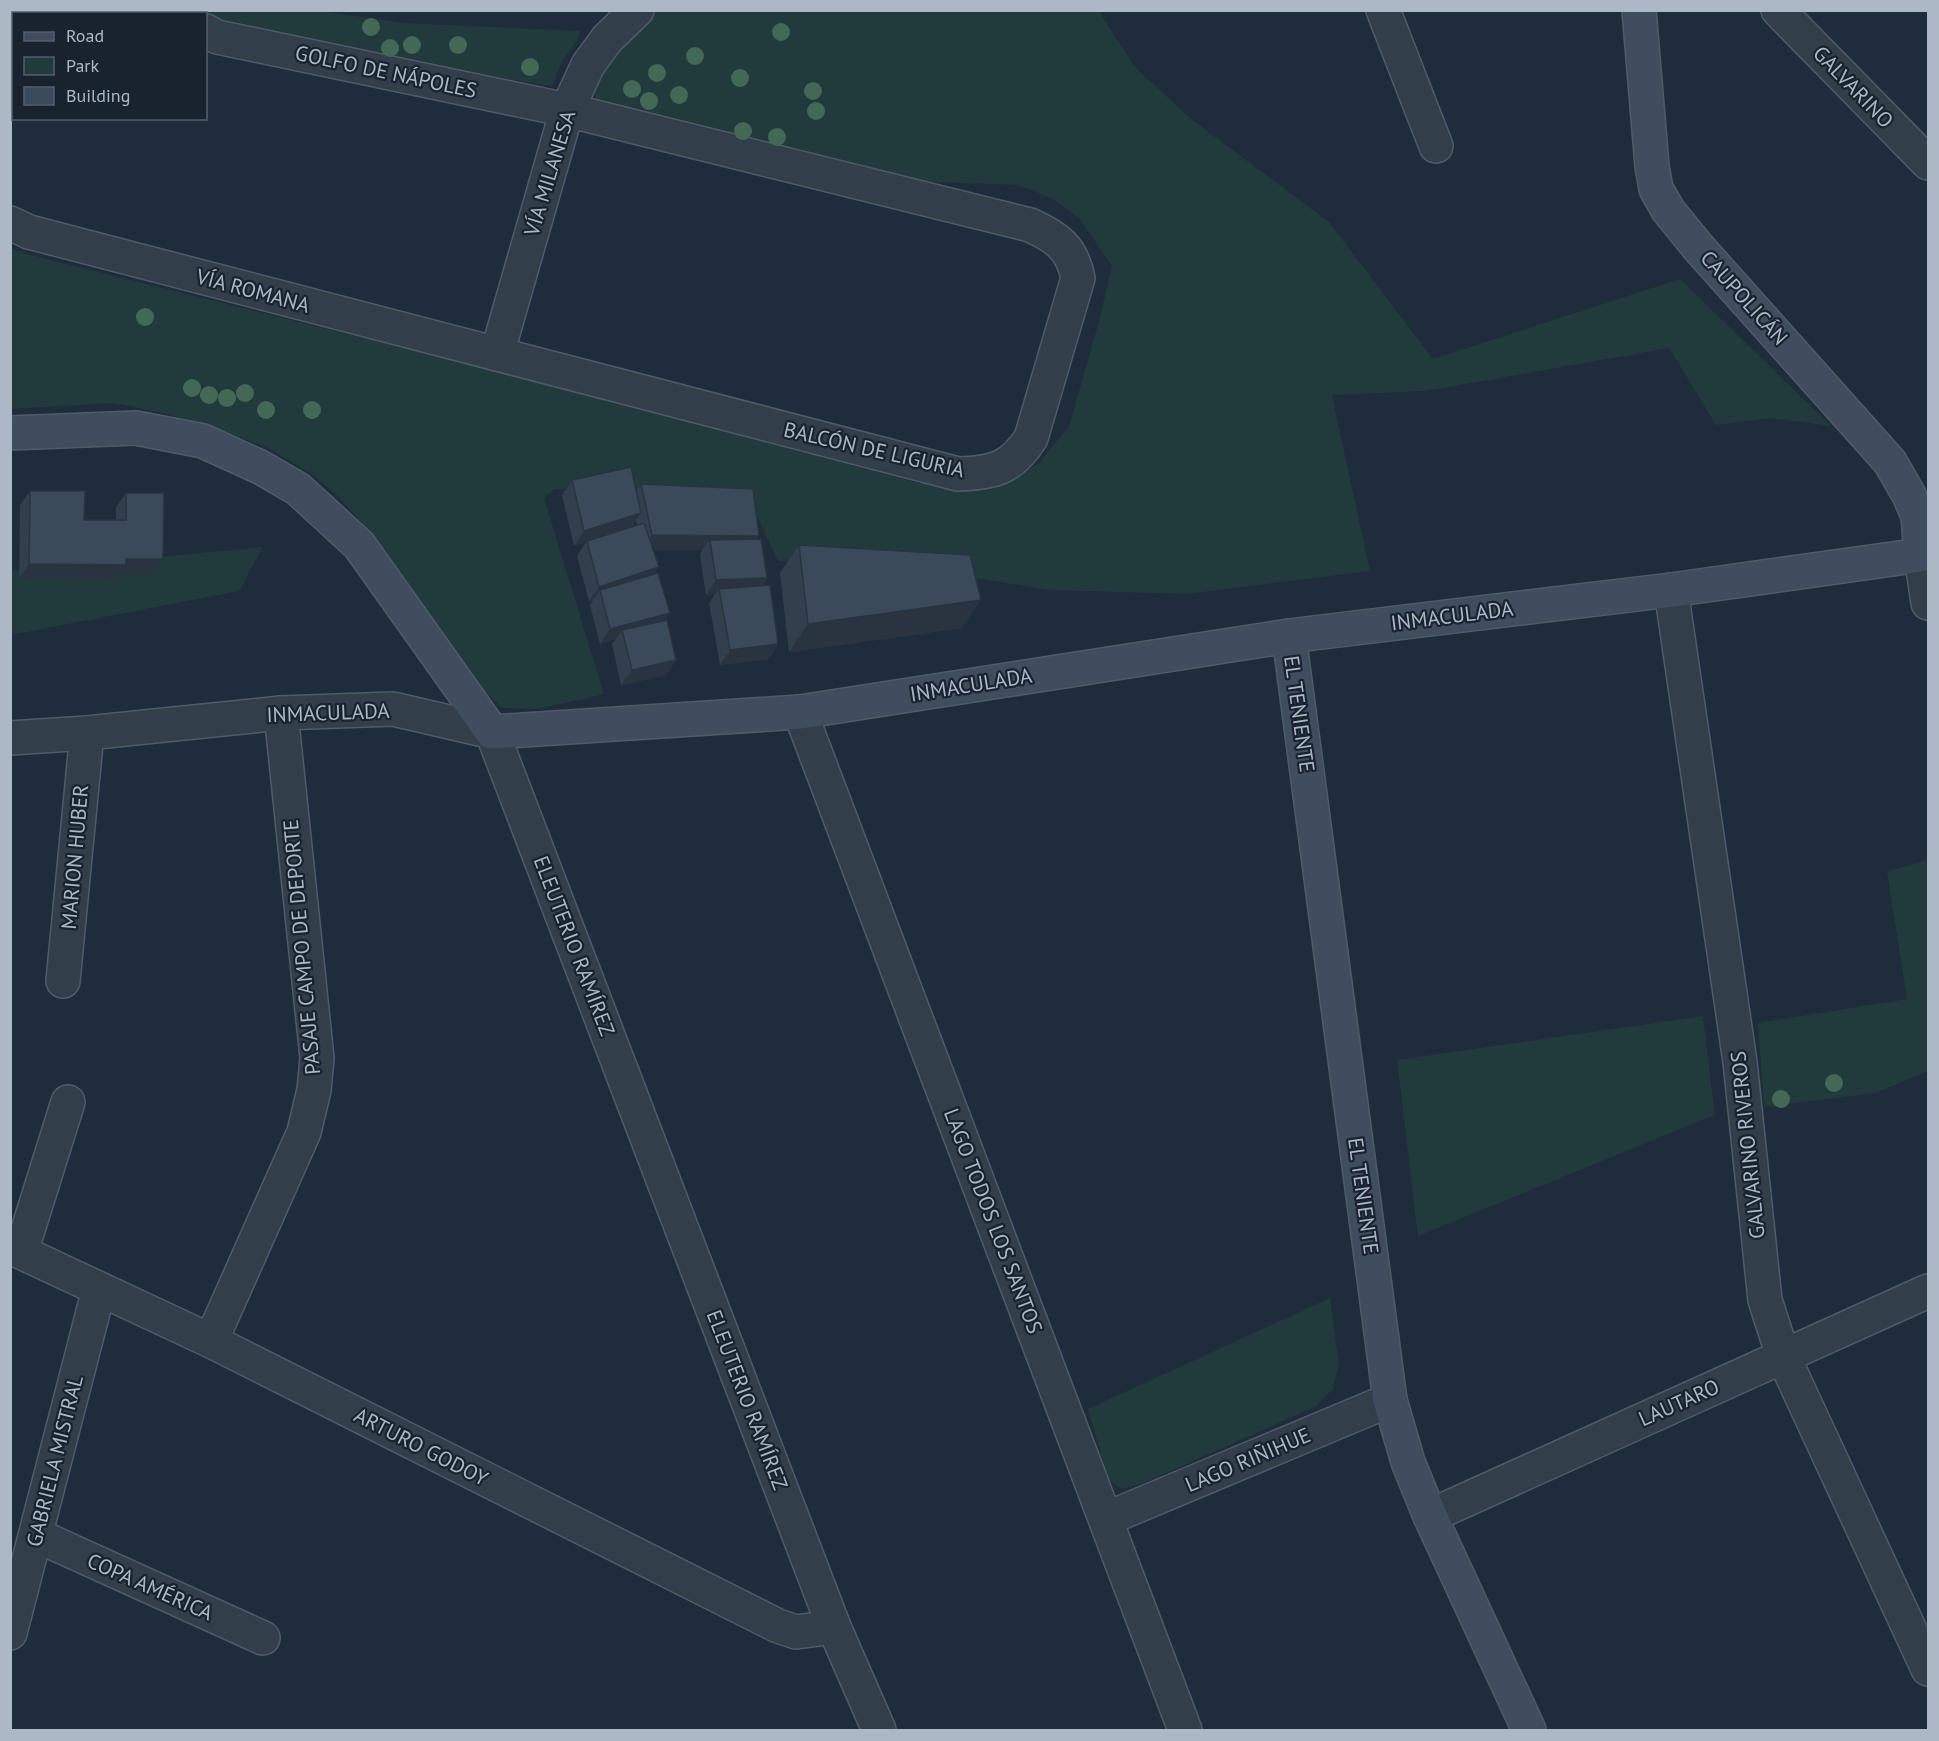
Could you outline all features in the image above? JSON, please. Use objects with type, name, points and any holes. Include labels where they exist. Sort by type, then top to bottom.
[{"type":"street","name":"VÍA MILANESA","points":[[497,354],[567,110],[588,65],[608,39],[637,10]]},
{"type":"street","points":[[1383,10],[1436,146]]},
{"type":"street","name":"CAUPOLICÁN","points":[[1639,10],[1652,166],[1656,189],[1668,210],[1698,247],[1890,462],[1918,516],[1925,555]]},
{"type":"street","name":"GALVARINO","points":[[1778,10],[1929,163]]},
{"type":"street","name":"GOLFO DE NÁPOLES","points":[[207,31],[217,38],[567,110]]},
{"type":"street","name":"BALCÓN DE LIGURIA","points":[[497,354],[958,474],[985,473],[997,470],[1011,462],[1023,451],[1031,438],[1078,278],[1075,261],[1066,248],[1051,234],[1030,225],[567,110]]},
{"type":"street","name":"VÍA ROMANA","points":[[10,223],[29,232],[497,354]]},
{"type":"street","name":"ELEUTERIO RAMÍREZ","points":[[10,433],[136,428],[203,441],[260,467],[298,489],[358,545],[492,732],[834,1627],[879,1731]]},
{"type":"street","points":[[1925,555],[1929,603]]},
{"type":"street","name":"INMACULADA","points":[[10,738],[87,733],[280,713],[393,709],[492,732],[800,712],[1289,636],[1671,590],[1925,555]]},
{"type":"street","name":"GALVARINO RIVEROS","points":[[1671,590],[1740,1062],[1765,1300],[1783,1356],[1927,1660]]},
{"type":"street","name":"EL TENIENTE","points":[[1289,636],[1390,1400],[1408,1462],[1430,1516],[1529,1731]]},
{"type":"street","name":"LAGO TODOS LOS SANTOS","points":[[800,712],[1185,1731]]},
{"type":"street","name":"PASAJE CAMPO DE DEPORTE","points":[[211,1341],[304,1132],[314,1090],[316,1058],[280,713]]},
{"type":"street","name":"MARION HUBER","points":[[63,981],[87,733]]},
{"type":"street","points":[[16,1249],[68,1102]]},
{"type":"street","name":"ARTURO GODOY","points":[[16,1249],[211,1341],[778,1626],[796,1632],[834,1627]]},
{"type":"street","name":"GABRIELA MISTRAL","points":[[10,1633],[99,1289]]},
{"type":"street","name":"LAUTARO","points":[[1430,1516],[1929,1291]]},
{"type":"street","name":"LAGO RIÑIHUE","points":[[1106,1519],[1390,1400]]},
{"type":"street","name":"COPA AMÉRICA","points":[[36,1535],[264,1638]]},
{"type":"green space","points":[[313,10],[404,23],[580,31],[577,41],[563,60],[552,86],[226,33],[207,23],[207,12],[192,11]]},
{"type":"green space","points":[[1098,10],[1135,67],[1191,119],[1329,222],[1433,359],[1680,279],[1831,426],[1771,418],[1716,425],[1669,348],[1426,391],[1332,395],[1370,571],[1187,594],[1048,590],[929,570],[778,561],[749,500],[665,491],[555,489],[544,498],[604,694],[539,709],[502,708],[464,670],[362,523],[339,497],[313,475],[270,449],[219,429],[167,414],[114,403],[11,409],[12,249],[594,396],[918,483],[986,491],[1038,464],[1069,426],[1112,266],[1080,219],[1053,199],[1019,185],[910,181],[600,103],[595,90],[603,71],[631,37],[657,11]]},
{"type":"green space","points":[[263,547],[239,591],[11,635],[11,571]]},
{"type":"green space","points":[[1928,859],[1928,1071],[1876,1093],[1764,1107],[1758,1023],[1907,999],[1887,872]]},
{"type":"green space","points":[[1703,1016],[1715,1115],[1418,1236],[1397,1060]]},
{"type":"green space","points":[[1330,1298],[1339,1365],[1333,1389],[1315,1407],[1141,1484],[1121,1489],[1108,1479],[1088,1409]]},
{"type":"building","points":[[631,467],[641,513],[584,531],[572,480]]},
{"type":"building","points":[[641,484],[753,489],[759,536],[652,535]]},
{"type":"building","points":[[30,491],[85,491],[84,520],[126,520],[126,493],[164,493],[163,559],[126,559],[126,565],[29,564]]},
{"type":"building","points":[[644,523],[659,567],[599,587],[587,541]]},
{"type":"building","points":[[761,539],[767,578],[716,580],[710,540]]},
{"type":"building","points":[[799,545],[970,555],[981,600],[808,624]]},
{"type":"building","points":[[658,573],[670,613],[610,629],[600,590]]},
{"type":"building","points":[[770,585],[778,644],[730,650],[719,589]]},
{"type":"building","points":[[667,620],[676,660],[632,670],[622,630]]}]
